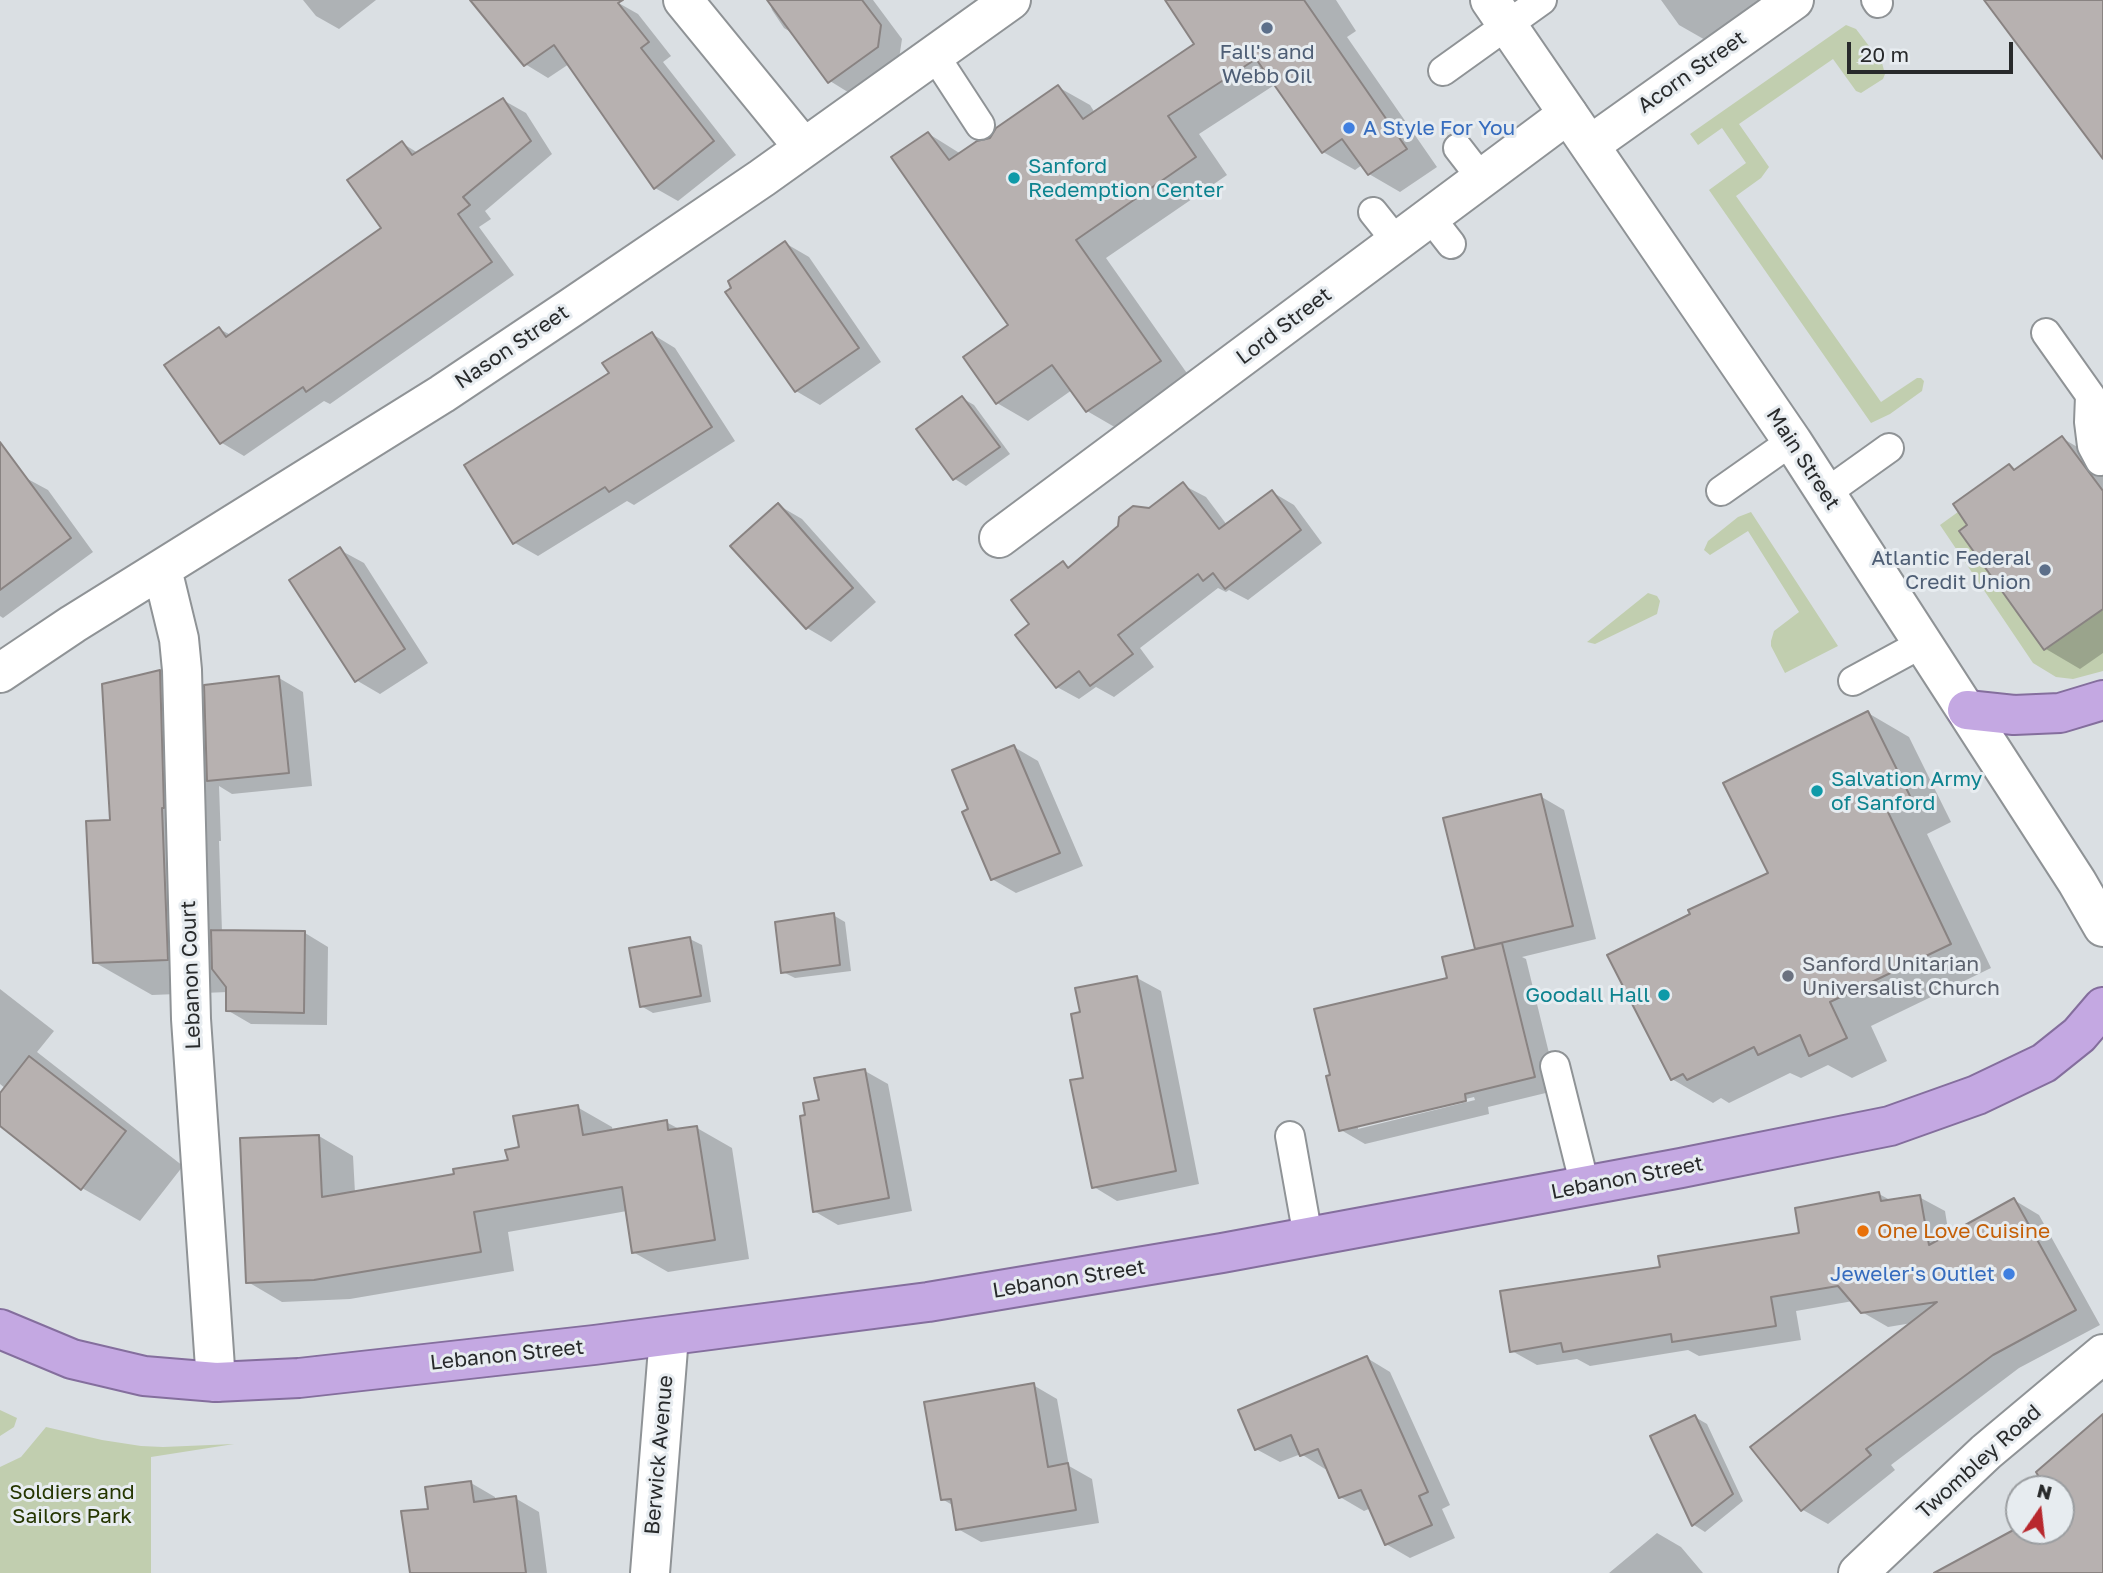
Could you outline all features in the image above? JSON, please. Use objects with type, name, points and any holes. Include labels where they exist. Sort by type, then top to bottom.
[{"type":"highway","points":[[1967,710],[2014,715],[2060,713],[2103,701]]},
{"type":"highway","name":"Lebanon Street","points":[[0,1329],[72,1359],[144,1376],[216,1382],[299,1378],[668,1336],[928,1302],[1222,1253],[1890,1126],[1977,1095],[2044,1063],[2079,1035],[2103,1007]]},
{"type":"street","points":[[683,0],[804,148]]},
{"type":"street","name":"Nason Street","points":[[0,673],[442,394],[640,262],[1011,0]]},
{"type":"street","name":"Acorn Street","points":[[1590,145],[1794,0]]},
{"type":"street","name":"Main Street","points":[[1498,12],[1792,441],[2077,881],[2103,927]]},
{"type":"street","name":"Lord Street","points":[[999,538],[1397,242],[1440,231],[1482,179],[1568,114]]},
{"type":"street","name":"Lebanon Court","points":[[162,569],[179,639],[182,670],[181,1012],[216,1382]]},
{"type":"street","name":"Berwick Avenue","points":[[650,1573],[668,1336]]},
{"type":"street","name":"Twombley Road","points":[[1858,1573],[1986,1452],[2103,1354]]},
{"type":"lane","points":[[1443,71],[1498,12],[1542,0]]},
{"type":"lane","points":[[935,56],[979,125]]},
{"type":"lane","points":[[1458,148],[1482,179]]},
{"type":"lane","points":[[1373,212],[1397,242]]},
{"type":"lane","points":[[2046,333],[2099,405],[2089,422],[2092,446],[2100,461]]},
{"type":"lane","points":[[1721,491],[1792,441]]},
{"type":"lane","points":[[1826,493],[1889,448]]},
{"type":"lane","points":[[1853,681],[1923,643]]},
{"type":"lane","points":[[1555,1066],[1584,1186]]},
{"type":"lane","points":[[1290,1136],[1308,1237]]},
{"type":"green space","points":[[1846,25],[1856,29],[1882,63],[1885,74],[1883,79],[1861,93],[1856,91],[1833,59],[1739,124],[1769,167],[1761,178],[1736,196],[1881,402],[1917,378],[1924,381],[1922,391],[1890,414],[1871,423],[1709,190],[1746,163],[1722,128],[1698,145],[1690,134]]},
{"type":"green space","points":[[1751,512],[1838,646],[1785,673],[1771,641],[1774,631],[1799,612],[1748,531],[1710,555],[1704,550],[1708,541],[1738,517]]},
{"type":"green space","points":[[1958,512],[1967,525],[1959,531],[2044,650],[2103,609],[2103,671],[2073,679],[2056,677],[2033,663],[1940,525]]},
{"type":"green space","points":[[1648,593],[1657,596],[1660,601],[1657,614],[1595,644],[1587,642]]},
{"type":"green space","points":[[0,1410],[17,1418],[14,1427],[0,1436]]},
{"type":"green space","name":"Soldiers and Sailors Park","points":[[46,1427],[141,1446],[234,1444],[151,1457],[151,1573],[0,1573],[0,1467],[21,1457]]},
{"type":"building","points":[[470,0],[623,0],[618,3],[649,42],[641,48],[714,141],[654,189],[554,45],[524,66]]},
{"type":"building","points":[[767,0],[862,0],[881,25],[878,47],[828,83]]},
{"type":"building","points":[[1165,0],[1304,0],[1407,149],[1368,175],[1342,139],[1322,153],[1256,59],[1168,116],[1196,157],[1076,240],[1161,361],[1086,412],[1052,365],[996,404],[963,357],[1008,325],[891,157],[928,132],[949,160],[977,141],[990,138],[996,128],[1058,85],[1083,119],[1194,44]]},
{"type":"building","points":[[1984,0],[2103,0],[2103,159]]},
{"type":"building","points":[[503,98],[531,141],[463,197],[470,205],[458,214],[492,262],[306,392],[303,387],[220,444],[164,365],[219,327],[226,337],[381,228],[347,180],[402,141],[412,155]]},
{"type":"building","points":[[785,241],[859,348],[795,392],[725,292],[731,288],[728,281]]},
{"type":"building","points":[[652,332],[712,427],[609,492],[605,487],[513,544],[464,465],[609,373],[602,363]]},
{"type":"building","points":[[962,396],[1000,447],[953,480],[916,429]]},
{"type":"building","name":"Atlantic Federal Credit Union","points":[[2062,436],[2103,491],[2103,609],[2044,650],[1959,531],[1967,525],[1953,504],[2009,464],[2014,470]]},
{"type":"building","points":[[0,442],[71,538],[0,590]]},
{"type":"building","points":[[1183,482],[1219,529],[1272,490],[1301,530],[1225,589],[1213,573],[1203,581],[1198,574],[1118,635],[1133,654],[1090,686],[1079,671],[1056,688],[1015,635],[1029,624],[1011,600],[1063,561],[1068,568],[1118,526],[1119,517],[1133,506],[1149,508]]},
{"type":"building","points":[[778,503],[853,588],[806,629],[730,546]]},
{"type":"building","points":[[340,547],[405,649],[355,682],[289,580]]},
{"type":"building","points":[[160,670],[168,960],[93,963],[86,821],[110,820],[102,684]]},
{"type":"building","points":[[279,676],[289,773],[207,781],[204,685]]},
{"type":"building","points":[[1868,711],[1911,798],[1887,810],[1951,944],[1830,1002],[1847,1038],[1809,1056],[1800,1035],[1758,1055],[1754,1047],[1687,1080],[1683,1074],[1671,1080],[1607,955],[1690,914],[1688,910],[1768,873],[1723,783]]},
{"type":"building","points":[[1014,745],[1060,853],[991,880],[962,812],[968,809],[952,770]]},
{"type":"building","points":[[1541,794],[1573,926],[1475,949],[1443,818]]},
{"type":"building","points":[[834,913],[840,965],[781,973],[775,922]]},
{"type":"building","points":[[211,930],[305,931],[304,1013],[226,1011],[226,987],[212,969]]},
{"type":"building","points":[[690,937],[701,996],[640,1007],[629,948]]},
{"type":"building","points":[[1502,943],[1535,1077],[1465,1094],[1466,1101],[1339,1131],[1326,1076],[1330,1075],[1314,1009],[1447,978],[1442,957]]},
{"type":"building","points":[[1137,976],[1176,1171],[1092,1188],[1070,1080],[1083,1078],[1071,1014],[1080,1012],[1075,988]]},
{"type":"building","points":[[29,1056],[126,1131],[81,1190],[0,1126],[0,1093]]},
{"type":"building","points":[[865,1069],[889,1198],[813,1212],[800,1116],[805,1115],[803,1103],[819,1100],[814,1078]]},
{"type":"building","points":[[578,1105],[583,1135],[667,1120],[668,1130],[697,1126],[715,1240],[632,1253],[622,1187],[474,1212],[481,1252],[314,1280],[246,1283],[240,1138],[319,1135],[322,1197],[454,1174],[453,1169],[508,1160],[505,1150],[519,1147],[513,1116]]},
{"type":"building","points":[[1879,1192],[1881,1201],[1920,1195],[1929,1245],[2014,1198],[2076,1310],[1993,1355],[1866,1449],[1871,1455],[1801,1511],[1750,1447],[1937,1302],[1861,1313],[1838,1286],[1771,1297],[1776,1326],[1672,1342],[1671,1334],[1563,1352],[1561,1343],[1510,1352],[1500,1291],[1660,1267],[1658,1256],[1799,1233],[1795,1208]]},
{"type":"building","points":[[1367,1356],[1428,1492],[1419,1496],[1432,1525],[1385,1545],[1361,1490],[1339,1498],[1318,1449],[1300,1456],[1291,1435],[1255,1450],[1238,1410]]},
{"type":"building","points":[[1034,1383],[1048,1467],[1068,1463],[1076,1510],[956,1530],[951,1499],[941,1500],[924,1402]]},
{"type":"building","points":[[2103,1414],[2103,1573],[1934,1573],[2005,1535],[2005,1545],[2075,1545],[2075,1475],[2038,1475],[2036,1472]]},
{"type":"building","points":[[1695,1415],[1733,1494],[1692,1526],[1650,1436]]},
{"type":"building","points":[[471,1481],[474,1502],[516,1496],[526,1573],[410,1573],[401,1511],[428,1509],[425,1487]]},
{"type":"place","name":"Fall's and Webb Oil","points":[[1267,28]]},
{"type":"place","name":"A Style For You","points":[[1349,128]]},
{"type":"place","name":"Sanford Redemption Center","points":[[1014,178]]},
{"type":"place","name":"Atlantic Federal Credit Union","points":[[2045,570]]},
{"type":"place","name":"Salvation Army of Sanford","points":[[1817,791]]},
{"type":"place","name":"Sanford Unitarian Universalist Church","points":[[1788,976]]},
{"type":"place","name":"Goodall Hall","points":[[1664,995]]},
{"type":"place","name":"One Love Cuisine","points":[[1863,1231]]},
{"type":"place","name":"Jeweler's Outlet","points":[[2009,1274]]}]
